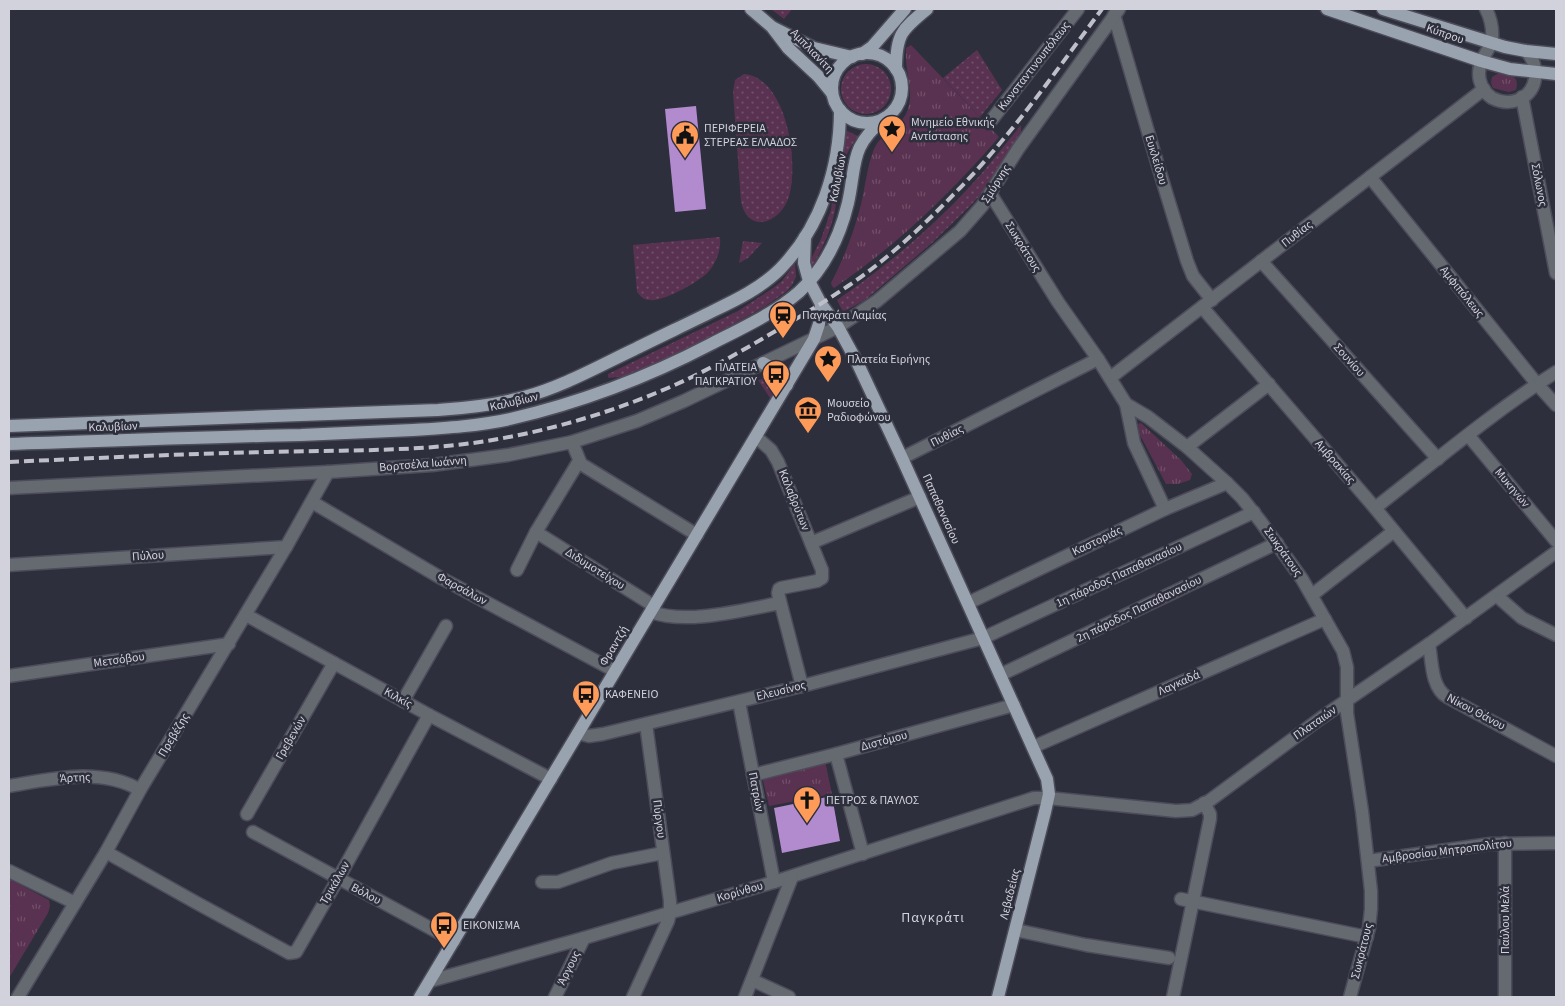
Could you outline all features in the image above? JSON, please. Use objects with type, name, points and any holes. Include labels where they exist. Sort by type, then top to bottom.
[{"type":"main road","name":"Αμπλιανίτη","points":[[751,9],[772,27],[788,48],[832,93]]},
{"type":"main road","points":[[905,9],[872,47],[842,64],[835,75],[832,93],[840,110],[849,118],[861,123],[874,122],[885,118],[894,110],[901,96],[900,79],[896,69],[896,49],[900,36],[911,22],[927,9]]},
{"type":"main road","name":"Κύπρου","points":[[1328,9],[1481,61],[1510,69],[1556,74]]},
{"type":"main road","name":"Κύπρου","points":[[1383,9],[1491,44],[1526,52],[1556,54]]},
{"type":"main road","name":"Αμπλιανίτη","points":[[772,27],[814,48],[857,56]]},
{"type":"main road","points":[[857,56],[872,54],[881,57],[896,69]]},
{"type":"main road","name":"Καλυβίων","points":[[9,426],[438,410],[484,406],[524,397],[553,387],[741,297],[778,270],[805,237],[826,196],[837,149],[840,110]]},
{"type":"main road","name":"Καλυβίων","points":[[9,444],[368,432],[471,425],[509,419],[545,410],[602,391],[668,366],[705,348],[792,297],[809,282],[828,255],[839,232],[849,198],[856,155],[860,144],[885,118]]},
{"type":"main road","name":"Παπαθανασίου","points":[[805,237],[804,263],[809,282],[821,304],[838,327],[857,362],[902,458],[1047,779],[1048,798]]},
{"type":"main road","name":"Φραντζή","points":[[420,997],[814,339],[819,324],[821,304]]},
{"type":"main road","points":[[763,363],[780,373],[787,385]]},
{"type":"main road","name":"Λεβαδείας","points":[[998,997],[1048,798]]},
{"type":"street","name":"Κωνσταντινουπόλεως","points":[[990,122],[1078,9]]},
{"type":"street","points":[[1486,9],[1492,26],[1491,44],[1481,61],[1479,75],[1484,89],[1491,97],[1501,101],[1512,102],[1522,98],[1533,85],[1536,73],[1532,59],[1526,52]]},
{"type":"street","name":"Σμύρνης","points":[[814,339],[838,327],[877,301],[974,217],[1018,149],[1116,12]]},
{"type":"street","name":"Ευκλείδου","points":[[1116,12],[1158,166],[1187,261],[1207,303]]},
{"type":"street","name":"Πυθίας","points":[[1110,378],[1484,89]]},
{"type":"street","name":"Σόλωνος","points":[[1522,98],[1556,273]]},
{"type":"street","name":"Αμφιπόλεως","points":[[1370,177],[1556,405]]},
{"type":"street","name":"Σωκράτους","points":[[990,194],[1058,302],[1098,359],[1126,404],[1148,417],[1187,446],[1227,483],[1254,512],[1312,595],[1339,644],[1347,662],[1347,720],[1371,891],[1371,909],[1366,937],[1350,997]]},
{"type":"street","name":"Σουνίου","points":[[1261,262],[1438,459]]},
{"type":"street","name":"Αμβρακίας","points":[[1207,303],[1269,384],[1466,618]]},
{"type":"street","name":"Βορτσέλα Ιωάννη","points":[[9,488],[328,472],[423,465],[508,455],[572,442],[617,428],[670,407],[814,339]]},
{"type":"street","name":"Πυθίας","points":[[902,458],[1098,359]]},
{"type":"street","points":[[1375,508],[1468,435],[1556,372]]},
{"type":"street","points":[[1187,446],[1269,384]]},
{"type":"street","points":[[1126,404],[1134,443],[1165,509]]},
{"type":"street","name":"Μυκηνών","points":[[1468,435],[1556,541]]},
{"type":"street","name":"Καλαβρύτων","points":[[756,437],[771,450],[778,462],[811,543],[920,497]]},
{"type":"street","points":[[572,442],[581,464],[697,535]]},
{"type":"street","points":[[517,570],[536,532],[579,461]]},
{"type":"street","name":"Πρεβέζης","points":[[18,997],[229,644],[328,472]]},
{"type":"street","name":"Καστοριάς","points":[[968,603],[1165,509],[1227,483]]},
{"type":"street","name":"Φαρσάλων","points":[[312,502],[441,578],[615,671]]},
{"type":"street","name":"1η πάροδος Παπαθανασίου","points":[[983,638],[1254,512]]},
{"type":"street","points":[[1312,595],[1394,531]]},
{"type":"street","name":"Διδυμοτείχου","points":[[536,532],[662,616],[690,617],[780,603]]},
{"type":"street","points":[[802,686],[778,593],[780,588],[817,582],[822,578],[822,570],[811,543]]},
{"type":"street","name":"2η πάροδος Παπαθανασίου","points":[[1000,675],[1277,543]]},
{"type":"street","name":"Πύλου","points":[[9,565],[286,547]]},
{"type":"street","name":"Πλαταιών","points":[[1048,798],[1176,811],[1192,810],[1466,618],[1556,552]]},
{"type":"street","points":[[1497,596],[1522,618],[1556,635]]},
{"type":"street","name":"Κιλκίς","points":[[246,615],[551,779]]},
{"type":"street","name":"Λαγκαδά","points":[[1033,747],[1325,619]]},
{"type":"street","points":[[403,701],[446,626]]},
{"type":"street","name":"Ελευσίνος","points":[[578,734],[597,735],[739,702],[983,638]]},
{"type":"street","name":"Μετσόβου","points":[[9,676],[229,644]]},
{"type":"street","name":"Νίκου Θάνου","points":[[1429,644],[1436,684],[1443,695],[1556,756]]},
{"type":"street","name":"Γρεβενών","points":[[247,814],[334,663]]},
{"type":"street","name":"Πατρών","points":[[739,702],[774,882]]},
{"type":"street","name":"Διστόμου","points":[[753,775],[1014,705]]},
{"type":"street","name":"Τρικάλων","points":[[106,852],[289,952],[296,952],[429,715]]},
{"type":"street","name":"Πύργου","points":[[646,724],[670,913]]},
{"type":"street","points":[[836,754],[863,854]]},
{"type":"street","name":"Άρτης","points":[[9,786],[64,778],[101,777],[125,782],[140,790]]},
{"type":"street","name":"Κορίνθου","points":[[430,981],[792,877],[1028,800],[1040,797],[1048,798]]},
{"type":"street","points":[[1173,997],[1187,900],[1210,819],[1210,814],[1204,803]]},
{"type":"street","name":"Βόλου","points":[[253,832],[454,941]]},
{"type":"street","name":"Αμβροσίου Μητροπολίτου","points":[[1368,861],[1505,843],[1556,843]]},
{"type":"street","name":"Παύλου Μελά","points":[[1504,997],[1505,843]]},
{"type":"street","points":[[542,882],[558,882],[612,863],[663,853]]},
{"type":"street","points":[[9,871],[75,903]]},
{"type":"street","points":[[745,997],[792,877]]},
{"type":"street","points":[[1187,900],[1366,937]]},
{"type":"street","points":[[634,997],[670,913]]},
{"type":"street","points":[[1016,930],[1086,945],[1168,958]]},
{"type":"street","name":"Άργους","points":[[554,997],[584,938]]},
{"type":"street","points":[[752,980],[789,997]]},
{"type":"green space","points":[[771,9],[792,9],[784,19]]},
{"type":"green space","points":[[911,45],[999,137],[922,218],[879,255],[834,288],[831,283],[853,230],[874,149],[882,137],[901,121],[908,109],[910,88],[906,48]]},
{"type":"green space","points":[[977,50],[1002,90],[980,117],[943,78]]},
{"type":"green space","points":[[866,64],[884,71],[891,89],[884,107],[866,114],[848,107],[841,89],[848,71]]},
{"type":"green space","points":[[1499,73],[1510,75],[1517,81],[1516,90],[1509,92],[1493,88],[1491,83],[1492,77]]},
{"type":"green space","points":[[744,74],[759,79],[771,91],[780,107],[787,126],[791,146],[791,185],[788,199],[784,208],[778,214],[763,222],[750,218],[744,211],[741,201],[733,92],[735,80]]},
{"type":"green space","points":[[1021,125],[1021,132],[982,193],[970,206],[933,242],[865,300],[843,312],[837,300],[895,257],[932,225],[966,191]]},
{"type":"green space","points":[[845,130],[858,136],[849,149],[843,165],[829,232],[811,266],[809,263],[821,239],[831,210],[835,173]]},
{"type":"green space","points":[[720,237],[719,251],[714,263],[709,271],[698,280],[681,290],[656,300],[644,299],[637,292],[633,245]]},
{"type":"green space","points":[[743,241],[762,243],[748,258],[739,263]]},
{"type":"green space","points":[[795,263],[796,277],[792,285],[787,291],[764,307],[708,338],[643,370],[626,376],[609,378],[608,374],[738,311],[782,281]]},
{"type":"green space","points":[[776,377],[780,384],[772,401],[758,380]]},
{"type":"green space","points":[[1141,423],[1181,460],[1192,474],[1190,480],[1178,484],[1166,484],[1140,435],[1138,424]]},
{"type":"green space","points":[[825,761],[832,794],[769,806],[762,776]]},
{"type":"green space","points":[[9,879],[49,900],[50,906],[48,913],[9,978]]},
{"type":"building","name":"ΠΕΡΙΦΕΡΕΙΑ ΣΤΕΡΕΑΣ ΕΛΛΑΔΟΣ","points":[[696,106],[706,209],[675,212],[665,109]]},
{"type":"building","name":"ΠΕΤΡΟΣ & ΠΑΥΛΟΣ","points":[[832,796],[840,841],[782,853],[774,808]]},
{"type":"railway","points":[[9,462],[202,454],[427,448],[480,442],[547,429],[592,416],[656,393],[710,368],[816,307],[863,276],[919,229],[996,148],[1102,9]]},
{"type":"place","name":"Μνημείο Εθνικής Αντίστασης","points":[[892,153]]},
{"type":"place","name":"ΠΕΡΙΦΕΡΕΙΑ ΣΤΕΡΕΑΣ ΕΛΛΑΔΟΣ","points":[[685,159]]},
{"type":"place","name":"Παγκράτι Λαμίας","points":[[783,339]]},
{"type":"place","name":"Πλατεία Ειρήνης","points":[[828,383]]},
{"type":"place","name":"ΠΛΑΤΕΙΑ ΠΑΓΚΡΑΤΙΟΥ","points":[[776,398]]},
{"type":"place","name":"Μουσείο Ραδιοφώνου","points":[[808,434]]},
{"type":"place","name":"ΚΑΦΕΝΕΙΟ","points":[[586,718]]},
{"type":"place","name":"ΠΕΤΡΟΣ & ΠΑΥΛΟΣ","points":[[807,824]]},
{"type":"place","name":"ΕΙΚΟΝΙΣΜΑ","points":[[444,949]]},
{"type":"district","name":"Παγκράτι","points":[[933,918]]}]
